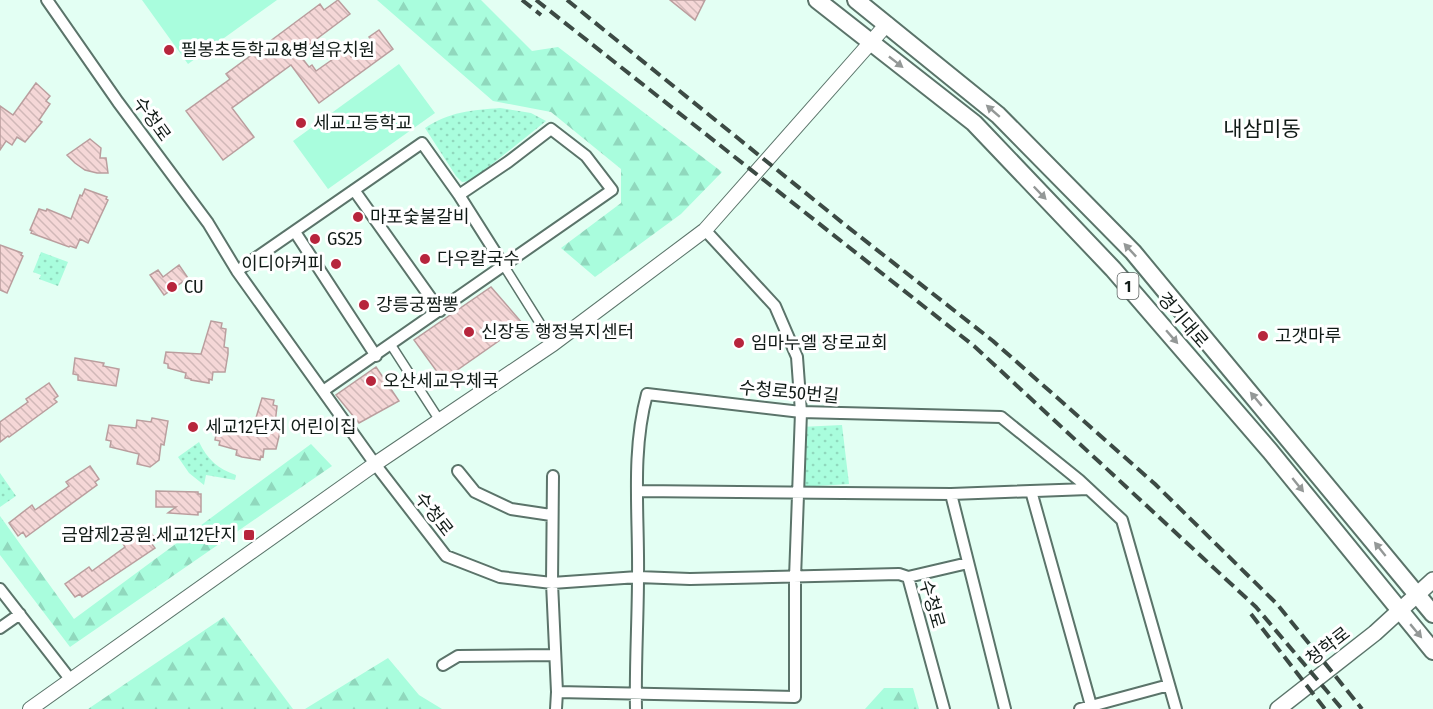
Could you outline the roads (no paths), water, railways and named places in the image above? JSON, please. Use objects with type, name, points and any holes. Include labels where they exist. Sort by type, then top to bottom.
[{"type":"main road","name":"경기대로","points":[[817,0],[974,123],[1113,269],[1270,451],[1433,651]]},
{"type":"main road","name":"경기대로","points":[[856,0],[998,115],[1133,252],[1433,614]]},
{"type":"main road","name":"청학로","points":[[1278,709],[1375,633],[1433,580]]},
{"type":"street","name":"수청로","points":[[47,0],[118,102],[208,224],[237,271],[375,464],[446,556],[500,577],[552,583],[638,577],[795,578],[899,574],[908,577],[944,709]]},
{"type":"street","points":[[30,709],[375,464],[553,344],[705,230],[887,24]]},
{"type":"street","points":[[323,391],[612,190],[586,156],[551,129],[459,195]]},
{"type":"street","points":[[237,271],[422,143],[459,195],[553,344]]},
{"type":"street","points":[[354,190],[440,311]]},
{"type":"street","points":[[557,692],[795,697],[795,578],[801,412],[796,357],[775,306],[705,230]]},
{"type":"street","points":[[295,232],[376,356]]},
{"type":"street","points":[[391,345],[440,421]]},
{"type":"street","name":"수청로50번길","points":[[636,709],[640,421],[647,394],[801,412],[1001,417],[1122,520],[1176,709]]},
{"type":"street","points":[[458,471],[475,492],[511,509],[551,515]]},
{"type":"street","points":[[553,476],[551,515],[556,709]]},
{"type":"street","points":[[638,491],[951,494],[1088,489]]},
{"type":"street","points":[[1031,491],[1088,708],[1170,685]]},
{"type":"street","points":[[951,494],[1005,709]]},
{"type":"street","points":[[908,577],[968,563]]},
{"type":"street","points":[[0,589],[70,679]]},
{"type":"street","points":[[0,628],[20,614]]},
{"type":"street","points":[[443,665],[458,656],[555,655]]},
{"type":"railway","points":[[522,0],[541,15]]},
{"type":"railway","points":[[536,0],[974,346],[1256,607],[1342,709]]},
{"type":"railway","points":[[567,0],[993,341],[1155,484],[1277,604],[1362,709]]},
{"type":"railway","points":[[1251,614],[1325,709]]},
{"type":"place","name":"필봉초등학교&병설유치원","points":[[169,50]]},
{"type":"place","name":"세교고등학교","points":[[301,123]]},
{"type":"place","name":"마포숯불갈비","points":[[358,217]]},
{"type":"place","name":"GS25","points":[[315,239]]},
{"type":"place","name":"다우칼국수","points":[[425,259]]},
{"type":"place","name":"이디아커피","points":[[336,264]]},
{"type":"place","name":"CU","points":[[172,287]]},
{"type":"place","name":"강릉궁짬뽕","points":[[364,305]]},
{"type":"place","name":"신장동 행정복지센터","points":[[469,332]]},
{"type":"place","name":"고갯마루","points":[[1263,336]]},
{"type":"place","name":"임마누엘 장로교회","points":[[739,343]]},
{"type":"place","name":"오산세교우체국","points":[[371,381]]},
{"type":"place","name":"세교12단지 어린이집","points":[[193,427]]},
{"type":"place","name":"금암제2공원.세교12단지","points":[[249,535]]},
{"type":"district","name":"내삼미동","points":[[1262,129]]}]
